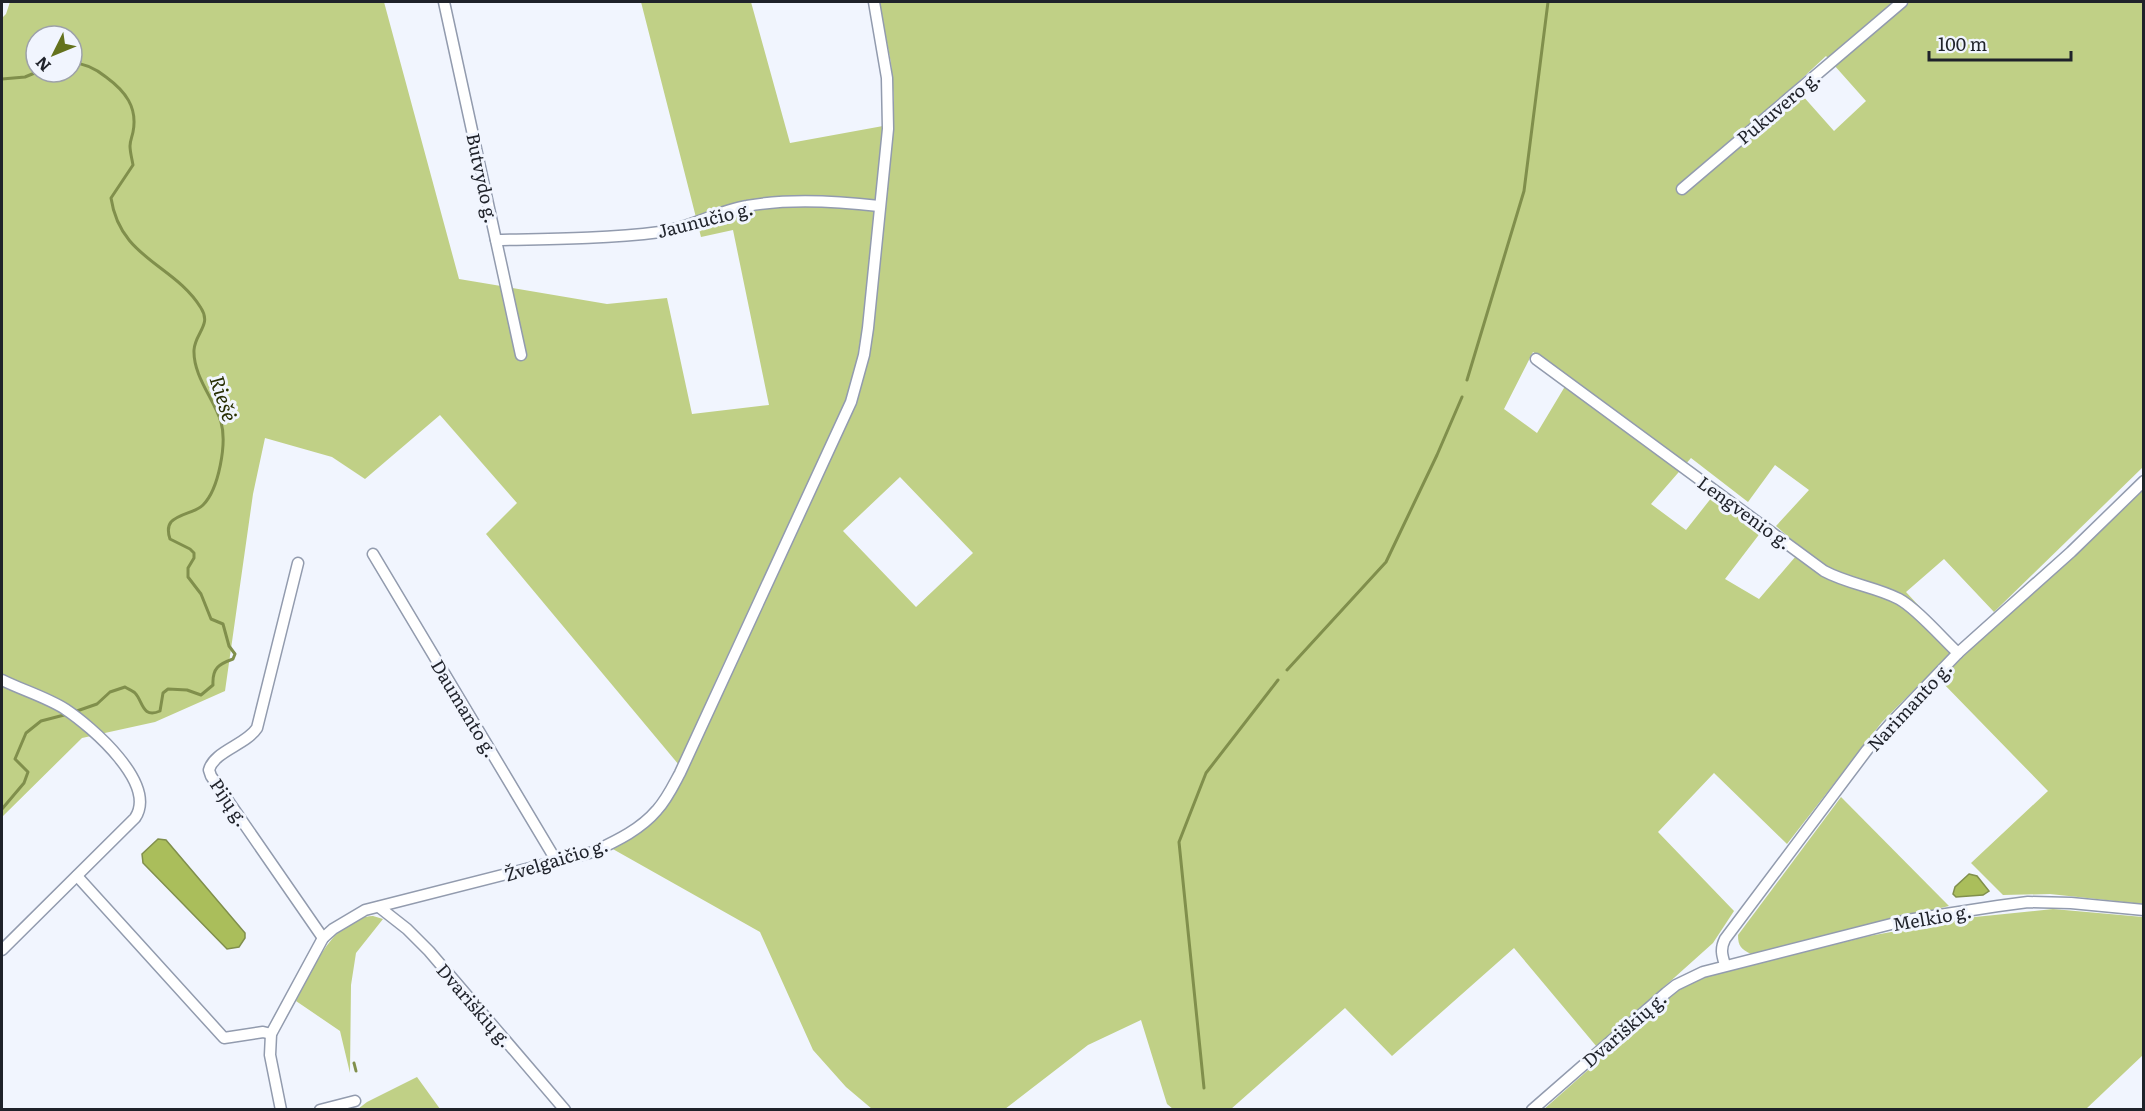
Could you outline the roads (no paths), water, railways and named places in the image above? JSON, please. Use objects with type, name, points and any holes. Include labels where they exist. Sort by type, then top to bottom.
[{"type":"street","name":"Butvydo g.","points":[[444,2],[521,355]]},
{"type":"street","name":"Žvelgaičio g.","points":[[324,938],[333,929],[365,910],[593,852],[622,838],[657,811],[680,773],[851,402],[858,380],[868,328],[888,129],[889,96],[874,2]]},
{"type":"street","name":"Pukuvero g.","points":[[1682,189],[1902,2]]},
{"type":"street","name":"Jaunučio g.","points":[[496,240],[585,239],[661,232],[686,227],[746,206],[788,201],[879,206]]},
{"type":"street","name":"Lengvenio g.","points":[[1536,359],[1824,571],[1840,579],[1902,600],[1958,653]]},
{"type":"street","name":"Narimanto g.","points":[[1725,965],[1721,947],[1725,939],[1867,750],[1958,653],[2071,552],[2144,481]]},
{"type":"street","name":"Daumanto g.","points":[[373,554],[557,862]]},
{"type":"street","name":"Pijų g.","points":[[298,563],[256,728],[248,738],[214,760],[209,770],[324,938]]},
{"type":"street","points":[[2,680],[64,709],[88,727],[110,748],[126,768],[136,784],[141,805],[135,819],[2,951]]},
{"type":"street","points":[[77,876],[224,1038],[252,1033],[271,1034]]},
{"type":"street","name":"Melkio g.","points":[[1725,965],[1907,920],[2028,902],[2070,903],[2144,910]]},
{"type":"street","name":"Dvariškių g.","points":[[379,907],[407,929],[429,951],[565,1110]]},
{"type":"street","points":[[281,1110],[270,1055],[271,1034],[324,938]]},
{"type":"street","name":"Dvariškių g.","points":[[1532,1110],[1676,985],[1702,972],[1725,965]]},
{"type":"street","points":[[320,1110],[355,1101]]},
{"type":"waterway","points":[[1467,380],[1524,191],[1548,2]]},
{"type":"waterway","name":"Riešė","points":[[74,712],[97,704],[110,692],[125,687],[138,696],[146,711],[154,713],[160,711],[163,693],[168,689],[187,690],[201,695],[213,685],[217,667],[233,659],[235,654],[229,646],[223,624],[211,619],[201,594],[188,577],[188,568],[194,558],[194,553],[170,539],[168,532],[171,522],[196,510],[209,498],[217,477],[222,453],[221,422],[200,378],[195,360],[195,344],[204,324],[204,314],[190,293],[136,248],[125,235],[116,218],[111,198],[133,165],[130,146],[134,115],[132,107],[119,88],[102,74],[84,65]]},
{"type":"waterway","name":"Riešė","points":[[2,79],[24,77]]},
{"type":"waterway","points":[[1287,670],[1386,562],[1462,397]]},
{"type":"waterway","points":[[1204,1088],[1179,842],[1206,773],[1278,680]]},
{"type":"waterway","name":"Riešė","points":[[2,809],[24,783],[28,772],[15,759],[26,733],[41,721],[68,714]]},
{"type":"waterway","points":[[354,1063],[356,1071]]}]
